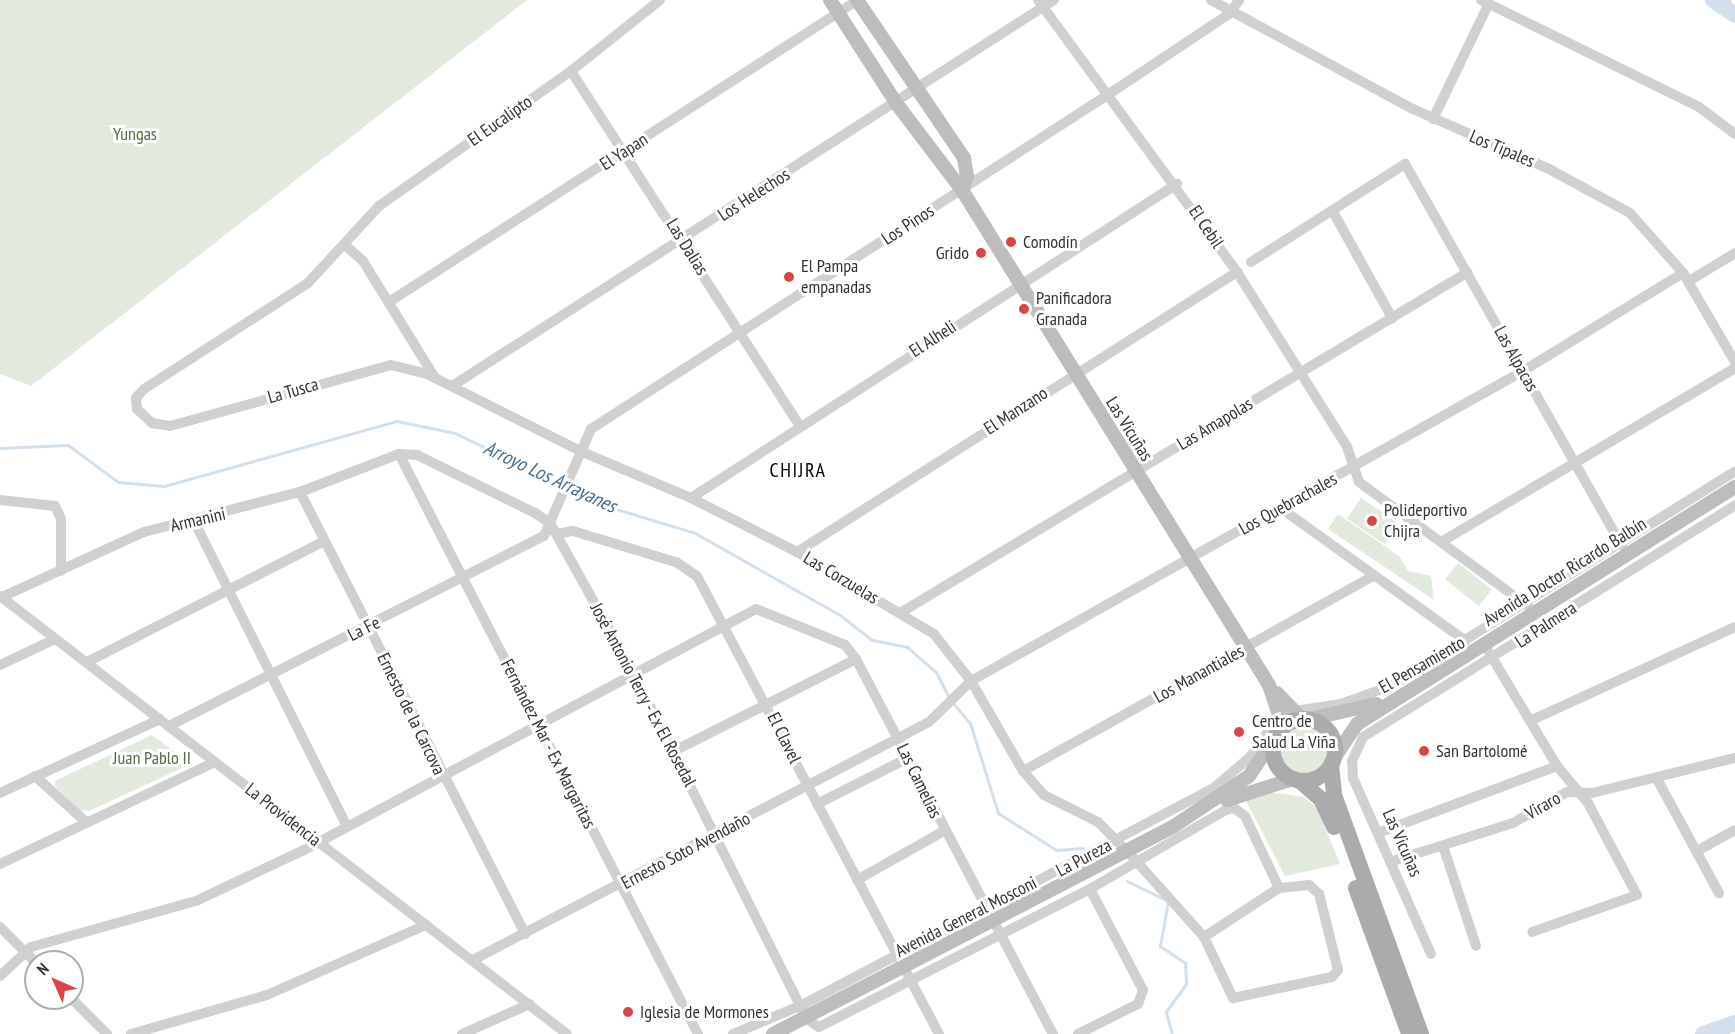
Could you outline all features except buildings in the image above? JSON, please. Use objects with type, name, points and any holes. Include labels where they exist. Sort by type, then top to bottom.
[{"type":"main road","name":"Las Vicuñas","points":[[830,0],[896,103],[926,146],[962,190],[1016,284],[1247,648],[1290,721]]},
{"type":"main road","points":[[858,0],[968,167],[962,190]]},
{"type":"main road","points":[[926,146],[935,133],[946,132]]},
{"type":"main road","name":"Avenida Doctor Ricardo Balbín","points":[[1414,687],[1534,614],[1623,549],[1735,487]]},
{"type":"main road","points":[[1174,826],[1249,776],[1290,721],[1363,710],[1414,687]]},
{"type":"main road","points":[[1174,826],[1231,798],[1297,780],[1318,777],[1333,762],[1357,724],[1414,687]]},
{"type":"main road","points":[[1290,721],[1328,729],[1333,762],[1334,795],[1384,946],[1409,1034]]},
{"type":"main road","points":[[1290,721],[1277,764],[1297,780],[1330,815],[1421,1034]]},
{"type":"main road","name":"Avenida General Mosconi","points":[[773,1034],[908,975],[995,930],[1133,858],[1174,826]]},
{"type":"street","name":"El Eucalipto","points":[[136,398],[275,308],[345,245],[379,206],[571,71],[660,0]]},
{"type":"street","name":"El Yapan","points":[[389,302],[858,0]]},
{"type":"street","name":"Los Helechos","points":[[452,386],[684,241],[917,90],[1041,3],[1054,0]]},
{"type":"street","name":"Los Tipales","points":[[1211,0],[1229,14],[1433,119],[1549,169],[1630,213],[1686,277],[1735,362]]},
{"type":"street","name":"Los Pinos","points":[[580,451],[591,429],[742,335],[1109,94],[1229,14],[1239,0]]},
{"type":"street","points":[[1433,119],[1485,1],[1699,107],[1735,134]]},
{"type":"street","name":"El Cebil","points":[[1041,3],[1177,184],[1237,272],[1301,372],[1354,467],[1359,482],[1525,602],[1534,614]]},
{"type":"street","name":"Las Dalias","points":[[571,71],[626,151],[800,426]]},
{"type":"street","name":"Las Alpacas","points":[[1332,210],[1405,164],[1468,272],[1574,467],[1623,549]]},
{"type":"street","name":"El Alheli","points":[[691,498],[1016,284],[1177,184]]},
{"type":"street","points":[[1251,262],[1332,210],[1392,318]]},
{"type":"street","points":[[345,245],[363,261],[435,378]]},
{"type":"street","name":"Los Quebrachales","points":[[898,739],[943,711],[963,692],[970,681],[1282,509],[1686,277],[1735,253]]},
{"type":"street","name":"El Manzano","points":[[796,552],[1237,272]]},
{"type":"street","name":"Las Amapolas","points":[[900,613],[1468,272]]},
{"type":"street","name":"La Tusca","points":[[136,398],[137,409],[152,423],[170,426],[373,368],[391,366],[435,378],[463,391]]},
{"type":"street","points":[[1441,542],[1574,467],[1735,368]]},
{"type":"street","name":"Las Corzuelas","points":[[463,391],[580,451],[691,498],[796,552],[934,634],[970,681],[1023,771],[1044,795],[1098,822],[1117,840],[1204,937],[1228,992],[1242,1000],[1332,977],[1338,963],[1319,894],[1309,885],[1279,888]]},
{"type":"street","name":"La Fe","points":[[0,793],[274,675],[544,536],[578,466],[580,451]]},
{"type":"street","points":[[399,454],[417,455],[550,523]]},
{"type":"street","name":"Armanini","points":[[1,596],[61,572],[144,532],[195,523],[300,492],[399,454]]},
{"type":"street","name":"Fernández Mar - Ex Margaritas","points":[[399,454],[698,1034]]},
{"type":"street","name":"El Pensamiento","points":[[1290,721],[1370,695],[1466,641],[1525,602],[1623,549],[1735,471]]},
{"type":"street","name":"Ernesto de la Carcova","points":[[300,492],[441,774],[525,933]]},
{"type":"street","points":[[0,500],[55,506],[61,519],[61,572]]},
{"type":"street","points":[[1715,500],[1723,512]]},
{"type":"street","name":"La Palmera","points":[[1358,744],[1380,724],[1493,659],[1735,505]]},
{"type":"street","points":[[1282,509],[1466,641]]},
{"type":"street","points":[[195,523],[274,675],[346,824]]},
{"type":"street","name":"José Antonio Terry - Ex El Rosedal","points":[[550,523],[674,751],[807,1019]]},
{"type":"street","name":"El Clavel","points":[[557,534],[573,531],[688,567],[724,626],[767,705],[939,1034]]},
{"type":"street","points":[[87,662],[324,541]]},
{"type":"street","name":"Los Manantiales","points":[[1023,771],[1374,576]]},
{"type":"street","points":[[1564,594],[1573,608]]},
{"type":"street","name":"La Providencia","points":[[1,596],[567,1034]]},
{"type":"street","name":"Las Camelias","points":[[32,950],[196,900],[317,842],[346,824],[756,609],[766,611],[845,645],[856,659],[984,910],[1053,1034]]},
{"type":"street","points":[[1532,720],[1735,627]]},
{"type":"street","points":[[0,665],[56,639]]},
{"type":"street","points":[[1484,644],[1532,720],[1557,766],[1578,793],[1637,894],[1532,932]]},
{"type":"street","points":[[674,751],[856,659]]},
{"type":"street","name":"La Pureza","points":[[733,1034],[802,1005],[1117,840],[1235,772],[1290,721]]},
{"type":"street","name":"Ernesto Soto Avendaño","points":[[473,960],[898,739]]},
{"type":"street","name":"Las Vicuñas","points":[[1358,744],[1351,769],[1431,954]]},
{"type":"street","points":[[817,804],[908,758]]},
{"type":"street","name":"Viraro","points":[[1390,862],[1513,823],[1567,792],[1578,793],[1657,779],[1735,758]]},
{"type":"street","points":[[0,864],[215,762]]},
{"type":"street","points":[[1378,833],[1557,766]]},
{"type":"street","points":[[35,776],[86,822]]},
{"type":"street","points":[[1657,779],[1719,893]]},
{"type":"street","points":[[995,930],[1090,889],[1133,858],[1234,808],[1245,816],[1279,888],[1204,937]]},
{"type":"street","points":[[1697,852],[1735,830]]},
{"type":"street","points":[[857,880],[944,831]]},
{"type":"street","points":[[1443,846],[1476,946]]},
{"type":"street","points":[[1078,1034],[1138,1004],[1143,990],[1090,889]]},
{"type":"street","points":[[131,1034],[267,995],[426,925]]},
{"type":"street","points":[[0,927],[24,951]]},
{"type":"street","points":[[0,976],[24,953]]},
{"type":"street","points":[[462,1034],[530,1004]]},
{"type":"street","points":[[83,1010],[108,1034]]},
{"type":"green space","name":"Yungas","points":[[0,0],[527,0],[31,386],[0,374]]},
{"type":"green space","name":"Polideportivo Chijra","points":[[1361,498],[1399,524],[1385,544],[1347,519]]},
{"type":"green space","points":[[1338,514],[1399,556],[1408,571],[1431,576],[1434,600],[1328,529]]},
{"type":"green space","points":[[1458,563],[1492,589],[1479,606],[1445,580]]},
{"type":"green space","points":[[1304,727],[1320,734],[1327,750],[1320,766],[1304,773],[1288,766],[1281,750],[1288,734]]},
{"type":"green space","name":"Juan Pablo II","points":[[152,735],[191,764],[89,811],[79,810],[55,786],[55,781]]},
{"type":"green space","points":[[1269,792],[1304,797],[1317,808],[1340,864],[1285,876],[1245,799]]},
{"type":"waterway","points":[[1713,0],[1735,15]]},
{"type":"waterway","points":[[1729,0],[1735,14]]},
{"type":"waterway","name":"Arroyo Los Arrayanes","points":[[0,448],[68,445],[118,482],[164,486],[397,421],[455,433],[603,505],[695,533],[840,615],[872,640],[907,647],[936,672],[949,697]]},
{"type":"waterway","name":"Arroyo Los Arrayanes","points":[[953,703],[970,723],[998,813],[1056,850],[1083,848]]},
{"type":"waterway","name":"Arroyo Los Arrayanes","points":[[1127,881],[1168,901],[1160,946],[1185,963],[1186,984],[1166,1012],[1172,1034]]},
{"type":"waterway","points":[[1703,1034],[1735,1023]]},
{"type":"place","name":"Comodín","points":[[1011,242]]},
{"type":"place","name":"Grido","points":[[981,253]]},
{"type":"place","name":"El Pampa empanadas","points":[[789,277]]},
{"type":"place","name":"Panificadora Granada","points":[[1024,309]]},
{"type":"place","name":"Polideportivo Chijra","points":[[1372,521]]},
{"type":"place","name":"Centro de Salud La Viña","points":[[1239,732]]},
{"type":"place","name":"San Bartolomé","points":[[1424,751]]},
{"type":"place","name":"Iglesia de Mormones","points":[[628,1012]]},
{"type":"district","name":"CHIJRA","points":[[798,470]]}]
